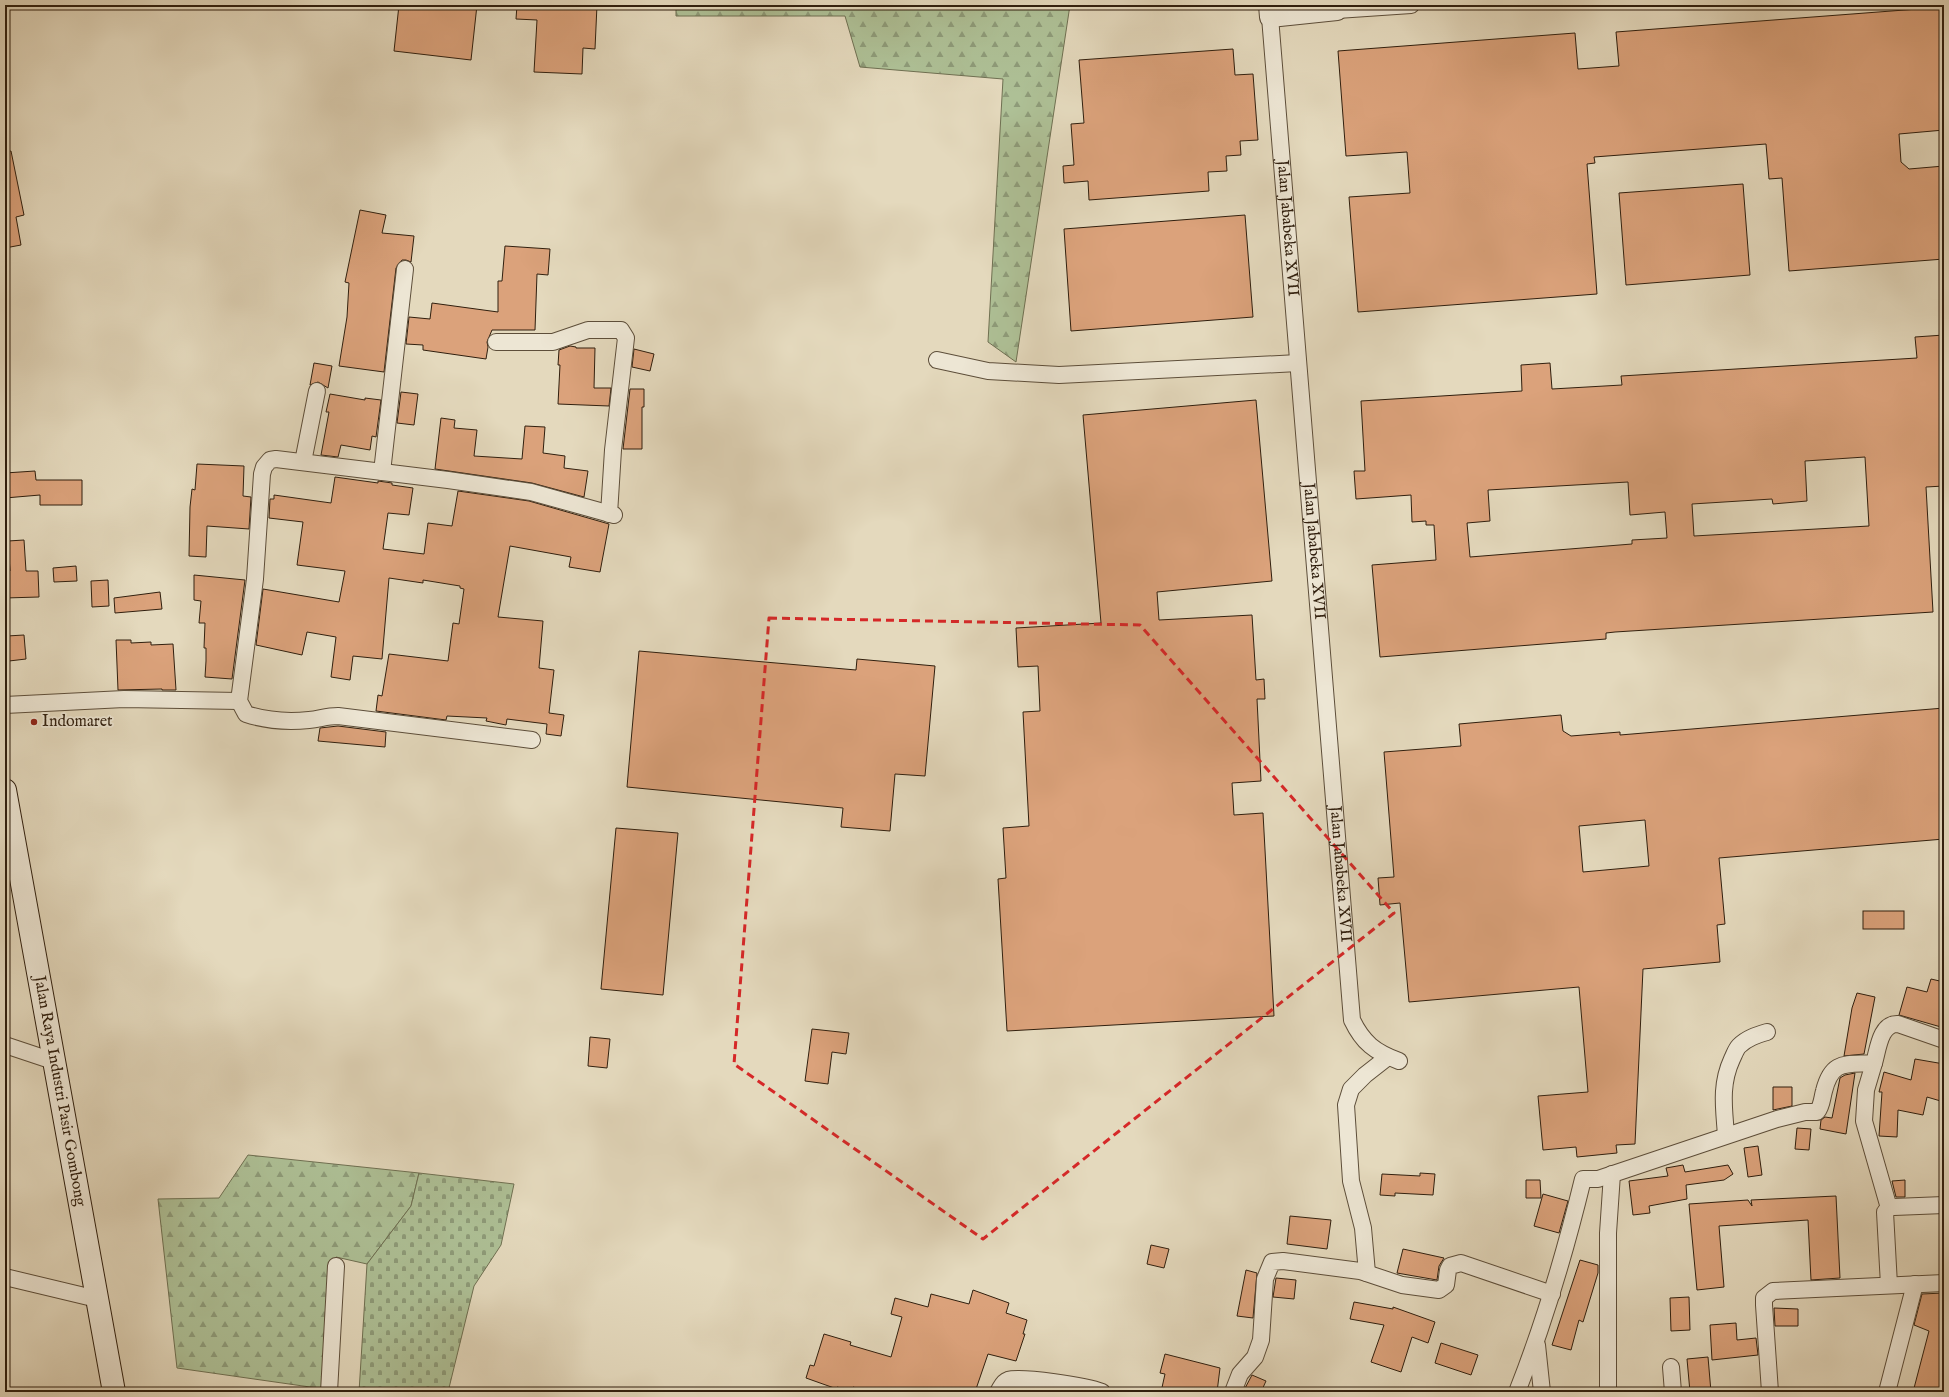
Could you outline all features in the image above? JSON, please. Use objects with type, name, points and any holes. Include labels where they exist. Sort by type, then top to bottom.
[{"type":"main road","name":"Jalan Raya Industri Pasir Gombong","points":[[5,790],[114,1392]]},
{"type":"street","points":[[1269,11],[1410,5]]},
{"type":"street","name":"Jalan Jababeka XVII","points":[[1269,11],[1352,1020],[1365,1043],[1380,1053],[1393,1059],[1365,1075],[1352,1089],[1346,1105],[1351,1181],[1363,1228],[1367,1273]]},
{"type":"street","points":[[382,472],[405,269]]},
{"type":"street","points":[[496,342],[553,342],[588,330],[621,330],[626,338],[613,450],[611,514],[531,492],[303,462],[270,460],[264,467],[260,492],[255,579],[239,701],[246,714],[274,721],[307,720],[324,716],[338,716],[532,740]]},
{"type":"street","points":[[937,360],[988,372],[1059,375],[1298,363]]},
{"type":"street","points":[[303,462],[317,391]]},
{"type":"street","points":[[5,705],[124,698],[239,701]]},
{"type":"street","points":[[1889,1208],[1864,1121],[1866,1090],[1874,1063],[1886,1028],[1892,1024],[1898,1024],[1944,1040]]},
{"type":"street","points":[[1726,1135],[1724,1078],[1738,1046],[1752,1037],[1767,1032]]},
{"type":"street","points":[[5,1045],[53,1061]]},
{"type":"street","points":[[1517,1392],[1537,1341],[1566,1252],[1584,1179],[1598,1179],[1726,1135],[1778,1119],[1805,1112],[1817,1112],[1826,1084],[1834,1069],[1845,1065],[1874,1063]]},
{"type":"street","points":[[1608,1392],[1608,1233],[1612,1174]]},
{"type":"street","points":[[1889,1286],[1885,1212],[1889,1208],[1944,1205]]},
{"type":"street","points":[[1233,1392],[1240,1374],[1255,1357],[1261,1340],[1265,1279],[1272,1262],[1283,1261],[1360,1271],[1402,1285],[1439,1290],[1446,1285],[1450,1266],[1461,1262],[1552,1294]]},
{"type":"street","points":[[329,1392],[336,1266]]},
{"type":"street","points":[[5,1277],[97,1299]]},
{"type":"street","points":[[1770,1392],[1765,1325],[1765,1295],[1773,1291],[1944,1283]]},
{"type":"street","points":[[1887,1392],[1915,1284]]},
{"type":"street","points":[[1537,1341],[1542,1392]]},
{"type":"street","points":[[1671,1367],[1673,1392]]},
{"type":"street","points":[[998,1392],[1003,1383],[1009,1380],[1075,1385],[1102,1392]]},
{"type":"highlighted area","points":[[769,618],[1140,625],[1394,913],[983,1239],[734,1064]]},
{"type":"green space","points":[[676,5],[1070,5],[1016,362],[988,342],[1003,79],[860,67],[845,16],[676,16]]},
{"type":"green space","points":[[248,1155],[419,1173],[411,1206],[367,1264],[336,1257],[324,1389],[177,1368],[158,1199],[219,1198]]},
{"type":"green space","points":[[419,1173],[514,1184],[501,1245],[474,1286],[448,1392],[359,1392],[367,1264],[411,1206]]},
{"type":"building","points":[[399,5],[477,5],[471,60],[394,51]]},
{"type":"building","points":[[517,5],[597,5],[595,49],[583,48],[582,74],[534,72],[537,20],[516,19]]},
{"type":"building","points":[[1944,7],[1944,130],[1899,134],[1901,162],[1909,169],[1944,166],[1944,259],[1789,271],[1782,178],[1769,179],[1766,144],[1594,157],[1595,163],[1587,164],[1597,294],[1358,312],[1349,197],[1410,193],[1407,152],[1346,156],[1338,51],[1575,33],[1578,69],[1619,66],[1616,32]]},
{"type":"building","points":[[1233,49],[1235,75],[1253,74],[1258,140],[1240,141],[1241,155],[1226,156],[1227,171],[1208,172],[1209,191],[1089,200],[1088,181],[1064,183],[1063,166],[1074,165],[1071,124],[1084,123],[1079,60]]},
{"type":"building","points":[[11,151],[24,215],[16,217],[21,245],[5,248],[5,152]]},
{"type":"building","points":[[1743,184],[1750,275],[1626,285],[1619,193]]},
{"type":"building","points":[[360,210],[386,215],[382,233],[414,236],[411,262],[402,260],[396,268],[384,372],[339,366],[347,317],[349,283],[345,282]]},
{"type":"building","points":[[1245,215],[1253,317],[1071,331],[1064,229]]},
{"type":"building","points":[[505,246],[550,249],[548,275],[537,274],[535,330],[492,330],[487,342],[488,347],[486,359],[423,350],[423,345],[406,344],[409,317],[430,319],[432,303],[498,312],[498,281],[502,281]]},
{"type":"building","points":[[1944,335],[1944,486],[1926,487],[1933,612],[1615,632],[1606,633],[1606,639],[1380,657],[1372,565],[1436,560],[1434,525],[1426,525],[1426,521],[1412,522],[1411,495],[1356,499],[1354,471],[1365,471],[1361,401],[1522,391],[1521,365],[1550,363],[1552,389],[1622,385],[1621,376],[1917,358],[1915,337]],"holes":[[[1865,457],[1869,526],[1694,536],[1692,504],[1772,499],[1773,504],[1807,501],[1805,461]],[[1628,482],[1630,515],[1665,512],[1667,538],[1632,540],[1632,544],[1470,557],[1467,523],[1490,521],[1488,490]]]},
{"type":"building","points":[[570,346],[576,348],[595,348],[594,388],[611,388],[609,406],[558,404],[560,365],[558,365],[559,350]]},
{"type":"building","points":[[634,349],[654,354],[650,371],[632,367]]},
{"type":"building","points":[[314,363],[332,366],[328,388],[318,382],[310,385]]},
{"type":"building","points":[[630,389],[644,389],[644,407],[642,407],[642,449],[623,449]]},
{"type":"building","points":[[401,392],[418,394],[414,425],[397,423]]},
{"type":"building","points":[[330,394],[365,400],[365,398],[381,400],[376,437],[372,436],[370,450],[341,445],[338,457],[321,455],[329,412],[326,412]]},
{"type":"building","points":[[1256,400],[1272,581],[1157,592],[1159,620],[1252,615],[1256,680],[1264,679],[1265,699],[1257,699],[1261,781],[1232,783],[1234,815],[1263,813],[1274,1016],[1007,1031],[998,879],[1006,878],[1003,828],[1029,826],[1023,712],[1040,711],[1038,666],[1018,667],[1016,628],[1101,623],[1083,415]]},
{"type":"building","points":[[441,418],[455,420],[454,428],[477,430],[474,456],[522,459],[525,426],[545,427],[543,453],[565,456],[564,468],[588,471],[584,497],[532,483],[435,469]]},
{"type":"building","points":[[197,464],[244,466],[243,496],[251,497],[249,529],[207,526],[206,557],[189,556],[190,507],[192,489],[195,490]]},
{"type":"building","points":[[35,471],[36,480],[82,480],[82,505],[40,505],[40,495],[5,498],[5,473]]},
{"type":"building","points":[[335,477],[378,483],[378,481],[413,488],[409,515],[388,513],[383,549],[424,554],[428,523],[452,526],[458,491],[529,501],[609,524],[600,572],[569,567],[571,557],[510,546],[498,617],[543,621],[539,668],[554,670],[549,713],[564,715],[561,736],[546,734],[547,724],[507,719],[506,725],[486,721],[487,718],[447,716],[446,720],[376,711],[378,695],[382,696],[389,654],[448,661],[453,623],[459,624],[464,589],[460,588],[460,586],[423,580],[423,583],[389,578],[382,659],[353,656],[350,680],[331,677],[336,637],[307,632],[302,655],[256,645],[263,589],[339,602],[345,571],[297,565],[303,522],[269,518],[270,499],[274,499],[274,495],[331,503]]},
{"type":"building","points":[[24,540],[26,571],[38,571],[39,597],[5,598],[5,571],[10,571],[8,541]]},
{"type":"building","points":[[76,566],[77,581],[54,582],[53,568]]},
{"type":"building","points":[[194,575],[245,580],[232,679],[205,677],[205,623],[199,623],[201,601],[194,600]]},
{"type":"building","points":[[108,580],[109,606],[92,607],[91,581]]},
{"type":"building","points":[[160,592],[162,609],[115,613],[114,598]]},
{"type":"building","points":[[24,635],[26,659],[9,661],[7,636]]},
{"type":"building","points":[[116,640],[131,640],[131,643],[151,642],[151,645],[173,644],[176,690],[118,690]]},
{"type":"building","points":[[639,651],[856,670],[857,659],[935,666],[925,776],[895,774],[890,831],[841,827],[843,808],[627,787]]},
{"type":"building","points":[[1944,708],[1944,839],[1719,858],[1725,924],[1717,925],[1720,962],[1643,969],[1635,1144],[1616,1145],[1617,1153],[1577,1157],[1576,1147],[1543,1150],[1538,1096],[1588,1092],[1579,987],[1409,1002],[1400,903],[1380,905],[1378,878],[1394,877],[1384,752],[1461,746],[1459,724],[1561,715],[1563,731],[1571,736],[1620,732],[1620,735]],"holes":[[[1645,820],[1649,866],[1583,872],[1579,826]]]},
{"type":"building","points":[[338,726],[386,732],[385,747],[318,741],[320,728]]},
{"type":"building","points":[[616,828],[678,833],[663,995],[601,989]]},
{"type":"building","points":[[1863,911],[1904,911],[1904,929],[1863,929]]},
{"type":"building","points":[[1931,979],[1944,982],[1944,1016],[1941,1027],[1899,1015],[1907,987],[1927,992]]},
{"type":"building","points":[[1857,993],[1875,997],[1864,1054],[1844,1056],[1852,1008]]},
{"type":"building","points":[[812,1029],[849,1033],[846,1054],[832,1052],[828,1084],[805,1081]]},
{"type":"building","points":[[590,1037],[610,1039],[607,1068],[588,1066]]},
{"type":"building","points":[[1915,1059],[1944,1064],[1944,1102],[1927,1097],[1923,1115],[1898,1110],[1897,1137],[1879,1136],[1882,1092],[1879,1092],[1884,1072],[1911,1080]]},
{"type":"building","points":[[1855,1073],[1846,1134],[1820,1129],[1821,1120],[1825,1117],[1832,1118],[1840,1078],[1845,1075]]},
{"type":"building","points":[[1773,1087],[1792,1087],[1792,1106],[1773,1110]]},
{"type":"building","points":[[1797,1128],[1811,1129],[1809,1150],[1795,1149]]},
{"type":"building","points":[[1758,1146],[1762,1175],[1748,1177],[1744,1148]]},
{"type":"building","points":[[1683,1165],[1685,1172],[1728,1165],[1733,1174],[1724,1180],[1686,1185],[1687,1199],[1649,1206],[1650,1213],[1633,1215],[1629,1181],[1668,1176],[1666,1168]]},
{"type":"building","points":[[1420,1173],[1435,1174],[1433,1195],[1395,1193],[1395,1196],[1380,1195],[1382,1174],[1420,1176]]},
{"type":"building","points":[[1526,1180],[1540,1180],[1541,1198],[1526,1198]]},
{"type":"building","points":[[1905,1180],[1905,1197],[1896,1197],[1892,1181]]},
{"type":"building","points":[[1543,1194],[1568,1201],[1559,1233],[1534,1226]]},
{"type":"building","points":[[1836,1196],[1840,1278],[1811,1280],[1808,1220],[1719,1226],[1724,1287],[1697,1290],[1689,1204],[1748,1200],[1752,1206],[1751,1200]]},
{"type":"building","points":[[1290,1216],[1331,1220],[1327,1249],[1287,1244]]},
{"type":"building","points":[[1151,1245],[1169,1249],[1164,1268],[1147,1264]]},
{"type":"building","points":[[1403,1249],[1444,1258],[1439,1266],[1437,1280],[1397,1273]]},
{"type":"building","points":[[1580,1260],[1598,1265],[1598,1273],[1583,1322],[1579,1320],[1571,1350],[1552,1345]]},
{"type":"building","points":[[1246,1270],[1257,1273],[1253,1318],[1237,1316]]},
{"type":"building","points":[[1276,1278],[1296,1280],[1294,1299],[1273,1297]]},
{"type":"building","points":[[973,1290],[1009,1303],[1006,1313],[1027,1320],[1023,1334],[1025,1334],[1016,1361],[988,1354],[975,1392],[870,1392],[853,1387],[852,1391],[837,1387],[837,1389],[806,1378],[810,1365],[814,1366],[824,1334],[851,1342],[850,1345],[891,1357],[902,1317],[891,1314],[895,1298],[928,1307],[931,1294],[969,1304]]},
{"type":"building","points":[[1944,1293],[1944,1392],[1913,1392],[1929,1331],[1914,1325],[1922,1294]]},
{"type":"building","points":[[1689,1297],[1690,1330],[1671,1331],[1670,1298]]},
{"type":"building","points":[[1354,1302],[1393,1309],[1393,1307],[1435,1322],[1428,1343],[1412,1337],[1401,1372],[1371,1362],[1384,1325],[1350,1319]]},
{"type":"building","points":[[1774,1308],[1798,1309],[1798,1326],[1775,1326]]},
{"type":"building","points":[[1736,1323],[1737,1340],[1756,1338],[1758,1355],[1712,1360],[1710,1325]]},
{"type":"building","points":[[1441,1343],[1478,1355],[1471,1375],[1435,1363]]},
{"type":"building","points":[[1165,1354],[1220,1368],[1217,1392],[1188,1389],[1188,1392],[1161,1392],[1165,1374],[1160,1373]]},
{"type":"building","points":[[1708,1357],[1711,1392],[1690,1392],[1687,1359]]},
{"type":"building","points":[[1252,1375],[1266,1381],[1261,1392],[1243,1392]]},
{"type":"place","name":"Indomaret","points":[[34,722]]}]
